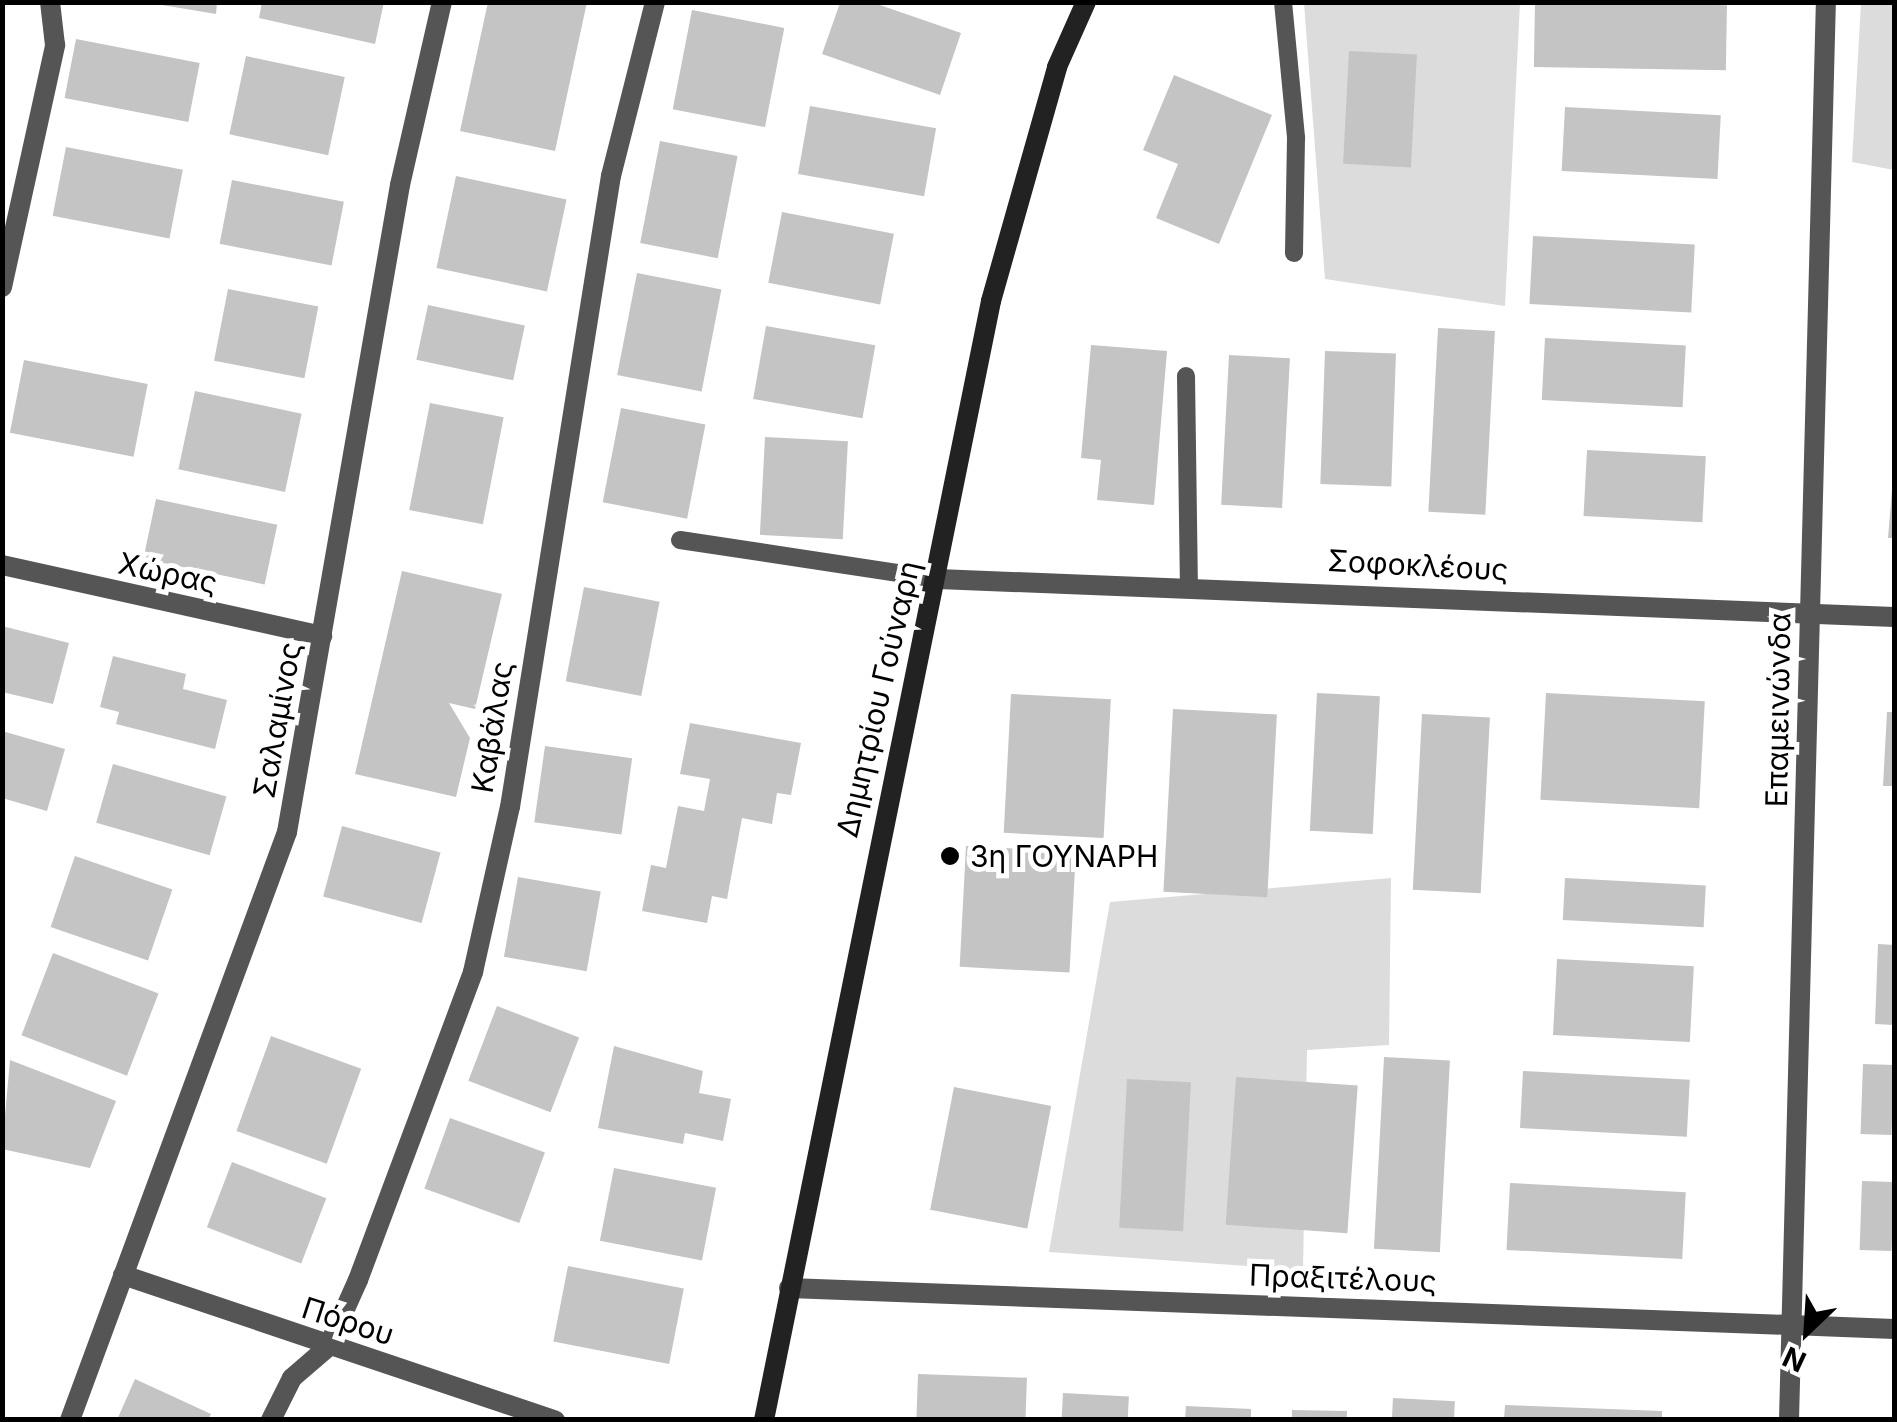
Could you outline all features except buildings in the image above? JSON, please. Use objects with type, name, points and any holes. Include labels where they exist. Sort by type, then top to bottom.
[{"type":"main road","name":"Δημητρίου Γούναρη","points":[[764,1420],[788,1288],[938,580],[990,301],[1056,66],[1086,2]]},
{"type":"street","points":[[2,286],[54,44],[50,2]]},
{"type":"street","name":"Σαλαμίνος","points":[[70,1420],[287,832],[400,186],[442,2]]},
{"type":"street","name":"Καβάλας","points":[[271,1420],[292,1378],[328,1347],[429,1109],[473,972],[510,807],[611,176],[655,2]]},
{"type":"street","name":"Επαμεινώνδα","points":[[1789,1420],[1826,2]]},
{"type":"street","name":"Χώρας","points":[[2,566],[322,636]]},
{"type":"street","name":"Σοφοκλέους","points":[[938,580],[1189,584],[1894,618]]},
{"type":"street","name":"Πόρου","points":[[123,1275],[328,1347],[555,1420]]},
{"type":"street","name":"Πραξιτέλους","points":[[788,1288],[1894,1330]]},
{"type":"lane","points":[[1282,2],[1296,138],[1294,253]]},
{"type":"lane","points":[[1186,376],[1189,584]]},
{"type":"lane","points":[[680,540],[938,580]]},
{"type":"shaded area","points":[[1304,3],[1520,3],[1505,306],[1325,279]]},
{"type":"shaded area","points":[[1861,3],[1894,3],[1894,170],[1852,162]]},
{"type":"shaded area","points":[[1391,878],[1389,1045],[1307,1050],[1303,1270],[1049,1252],[1110,902]]},
{"type":"place","name":"3η ΓΟΥΝΑΡΗ","points":[[950,856]]}]
